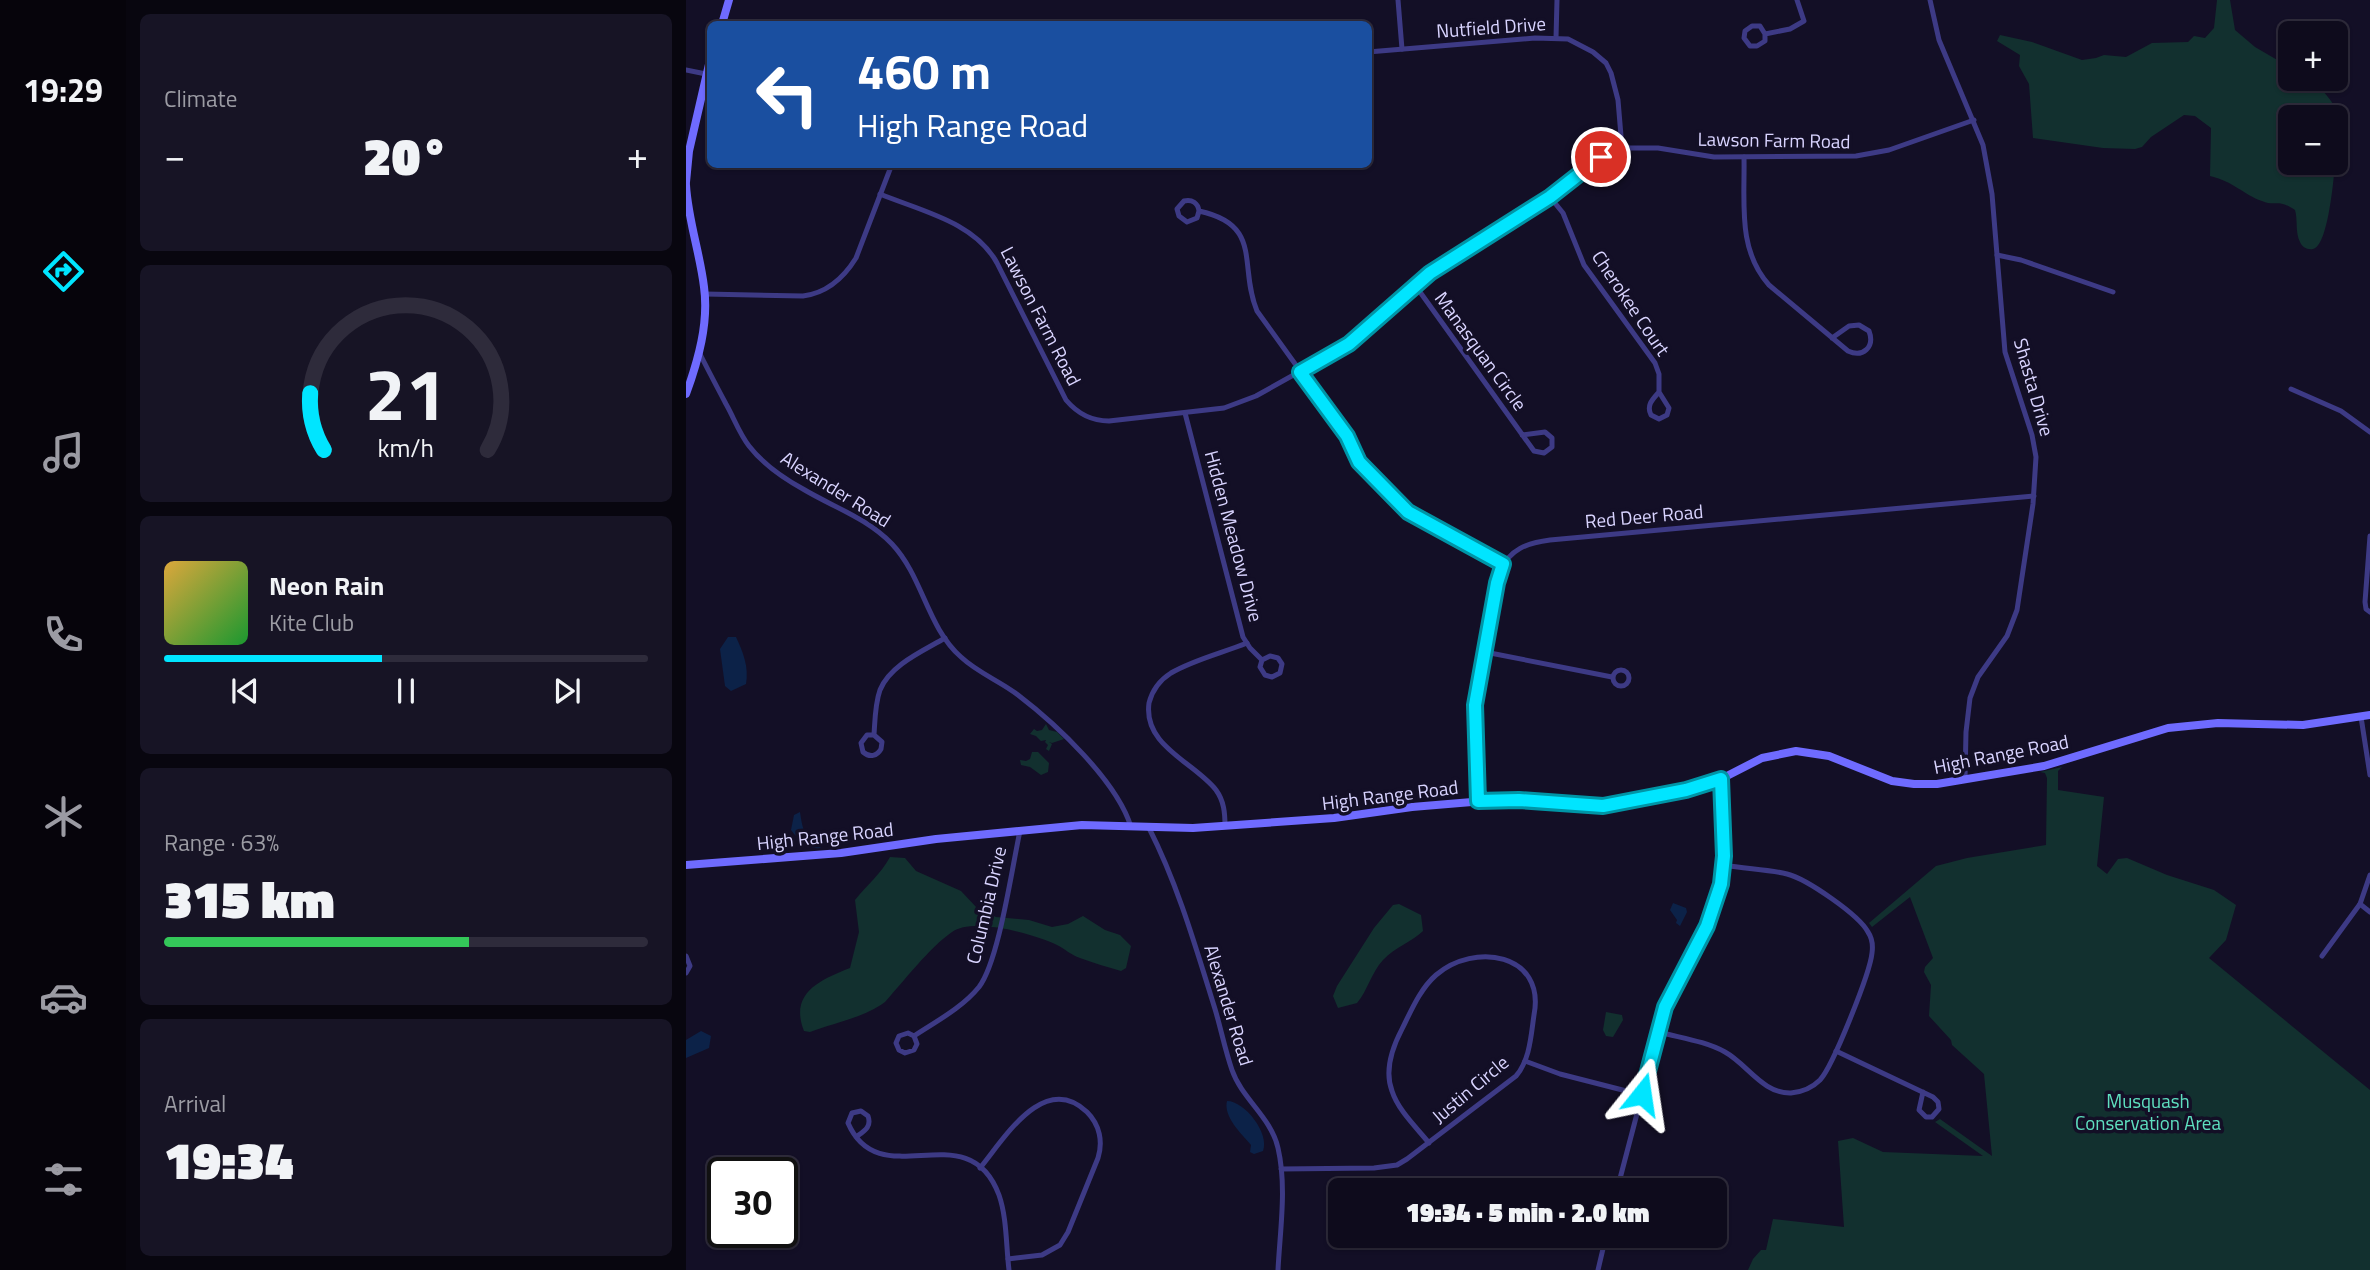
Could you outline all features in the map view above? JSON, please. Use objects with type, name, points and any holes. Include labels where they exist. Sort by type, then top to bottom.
[{"type":"street","points":[[723,21],[729,0]]},
{"type":"street","points":[[1398,0],[1402,49]]},
{"type":"street","points":[[1556,37],[1557,0]]},
{"type":"street","points":[[1765,34],[1790,29],[1804,21],[1797,0]]},
{"type":"street","name":"Shasta Drive","points":[[1930,0],[1939,40],[1974,120],[1989,172],[2005,352],[2034,447],[2036,469],[2016,615],[2007,636],[1978,677],[1970,698],[1965,779]]},
{"type":"street","points":[[1754,25],[1760,26],[1765,34],[1765,41],[1757,46],[1750,46],[1744,38],[1746,29],[1754,25]]},
{"type":"street","name":"Nutfield Drive","points":[[1372,52],[1556,37],[1584,46],[1606,63],[1611,73],[1618,100],[1622,148]]},
{"type":"street","points":[[686,70],[706,74]]},
{"type":"street","points":[[686,394],[699,352],[705,294],[686,184],[689,151],[707,70]]},
{"type":"street","name":"Lawson Farm Road","points":[[880,194],[966,230],[988,248],[1063,395],[1078,411],[1098,421],[1109,421],[1224,408],[1240,403],[1300,372],[1349,344],[1415,285],[1450,258],[1550,197],[1601,157],[1622,148],[1658,149],[1703,157],[1867,155],[1916,142],[1974,120]]},
{"type":"street","points":[[1744,158],[1745,235],[1753,262],[1769,285],[1832,338],[1850,353],[1866,351],[1871,340],[1867,329],[1856,324],[1832,338]]},
{"type":"street","points":[[705,294],[803,296],[823,290],[841,278],[856,258],[890,168]]},
{"type":"street","name":"Cherokee Court","points":[[1550,197],[1566,219],[1584,265],[1654,360],[1660,392],[1670,408],[1667,415],[1659,419],[1651,415],[1649,407],[1660,392]]},
{"type":"street","points":[[1188,200],[1197,204],[1199,211],[1197,218],[1187,222],[1179,216],[1178,209],[1181,203],[1188,200]]},
{"type":"street","points":[[1199,211],[1218,217],[1236,229],[1246,250],[1257,311],[1347,436],[1359,462],[1408,512],[1503,564],[1497,583],[1475,705],[1478,801]]},
{"type":"street","points":[[1997,255],[2021,260],[2113,292]]},
{"type":"street","name":"Manasquan Circle","points":[[1415,285],[1522,435],[1537,453],[1546,453],[1552,447],[1552,438],[1545,432],[1522,435]]},
{"type":"street","name":"Alexander Road","points":[[699,352],[743,437],[756,454],[792,482],[847,511],[892,544],[902,558],[932,618],[960,657],[1019,696],[1087,759],[1122,805],[1131,827]]},
{"type":"street","points":[[2291,389],[2341,411],[2370,432]]},
{"type":"street","name":"Hidden Meadow Drive","points":[[1185,413],[1247,643],[1262,660],[1261,670],[1265,675],[1274,677],[1280,673],[1282,664],[1278,658],[1270,656],[1262,660]]},
{"type":"street","name":"Red Deer Road","points":[[1503,564],[1508,556],[1522,546],[1550,540],[2034,496]]},
{"type":"street","points":[[2370,536],[2365,606],[2370,612]]},
{"type":"street","points":[[874,735],[878,698],[886,679],[899,667],[945,638]]},
{"type":"street","points":[[1225,826],[1224,807],[1219,795],[1157,737],[1150,722],[1149,705],[1154,690],[1170,673],[1247,643]]},
{"type":"street","points":[[1485,652],[1612,677]]},
{"type":"street","points":[[2365,716],[2370,775]]},
{"type":"street","name":"High Range Road","points":[[686,864],[841,853],[936,839],[1082,825],[1149,828],[1225,826],[1334,818],[1478,801],[1519,800],[1603,806],[1686,790],[1721,779],[1762,758],[1796,751],[1818,753],[1871,774],[1903,783],[1937,784],[2055,763],[2168,728],[2218,723],[2303,725],[2365,716]]},
{"type":"street","points":[[867,735],[874,735],[880,739],[881,749],[876,755],[869,756],[863,752],[861,743],[867,735]]},
{"type":"street","points":[[1620,1178],[1665,1007],[1711,916],[1721,887],[1724,864],[1721,779]]},
{"type":"street","name":"Alexander Road","points":[[1149,828],[1177,894],[1232,1071],[1277,1144],[1281,1169],[1278,1270]]},
{"type":"street","name":"Columbia Drive","points":[[914,1036],[961,1004],[978,988],[989,969],[1020,831]]},
{"type":"street","points":[[1659,1032],[1723,1051],[1762,1083],[1783,1092],[1801,1091],[1816,1084],[1827,1070],[1870,965],[1872,942],[1857,917],[1800,879],[1724,864]]},
{"type":"street","points":[[2322,956],[2360,904],[2370,875]]},
{"type":"street","points":[[2360,904],[2370,912]]},
{"type":"street","points":[[686,956],[690,966],[686,973]]},
{"type":"street","name":"Justin Circle","points":[[1281,1169],[1391,1167],[1429,1143],[1516,1076],[1525,1062],[1536,1001],[1533,984],[1514,963],[1501,958],[1483,957],[1457,962],[1437,974],[1420,995],[1395,1042],[1388,1071],[1389,1082],[1396,1101],[1429,1143]]},
{"type":"street","points":[[1836,1051],[1923,1092],[1938,1102],[1939,1109],[1933,1117],[1926,1117],[1919,1110],[1923,1092]]},
{"type":"street","points":[[1525,1062],[1560,1074],[1642,1094]]},
{"type":"street","points":[[980,1168],[1024,1115],[1043,1102],[1060,1100],[1076,1105],[1090,1115],[1098,1130],[1098,1158],[1064,1239],[1049,1253],[1007,1259]]},
{"type":"street","points":[[856,1137],[866,1130],[869,1124],[869,1116],[861,1111],[852,1112],[848,1118],[848,1126],[856,1137],[866,1148],[883,1156],[950,1153],[963,1157],[980,1168],[990,1178],[1000,1197],[1009,1270]]},
{"type":"street","points":[[1598,1270],[1603,1248]]},
{"type":"green space","points":[[2217,0],[2230,0],[2235,30],[2255,47],[2278,60],[2278,91],[2323,91],[2333,105],[2278,105],[2278,175],[2334,175],[2323,237],[2313,249],[2305,248],[2300,242],[2295,210],[2284,204],[2262,201],[2226,181],[2210,176],[2211,128],[2195,116],[2184,115],[2151,137],[2142,147],[2135,149],[2103,148],[2033,138],[2029,84],[2019,66],[2020,55],[1997,41],[2000,35],[2032,42],[2082,60],[2104,55],[2126,57],[2152,43],[2188,42],[2194,36],[2205,38],[2214,28]]},
{"type":"green space","points":[[1046,724],[1049,730],[1057,732],[1064,739],[1049,742],[1052,744],[1049,751],[1046,749],[1046,740],[1041,741],[1030,734],[1034,729],[1042,730]]},
{"type":"green space","points":[[1032,752],[1038,752],[1049,763],[1048,772],[1041,775],[1030,767],[1021,765],[1020,760],[1030,759]]},
{"type":"green space","name":"Musquash Conservation Area","points":[[2062,767],[2058,771],[2058,790],[2104,797],[2097,866],[2107,874],[2118,859],[2127,858],[2167,875],[2214,890],[2236,905],[2226,940],[2209,958],[2370,1090],[2370,1270],[1748,1270],[1761,1250],[1766,1250],[1773,1219],[1844,1227],[1838,1141],[1853,1138],[1883,1152],[1983,1156],[1935,1122],[1940,1119],[1992,1156],[1984,1074],[1952,1045],[1951,1040],[1929,1016],[1931,985],[1924,972],[1933,958],[1910,897],[1872,927],[1869,923],[1936,866],[2046,845],[2047,778],[2045,773],[2040,772]]},
{"type":"green space","points":[[890,857],[905,858],[916,871],[961,891],[977,908],[996,917],[1029,920],[1052,927],[1068,924],[1083,916],[1105,930],[1120,935],[1131,946],[1126,968],[1121,971],[1090,962],[1057,945],[1020,932],[989,927],[962,928],[952,932],[934,947],[885,1002],[859,1016],[810,1032],[804,1031],[800,1018],[804,998],[818,983],[850,968],[859,932],[855,900]]},
{"type":"green space","points":[[1399,904],[1421,915],[1423,931],[1383,960],[1357,1003],[1338,1008],[1333,996],[1337,986],[1374,928],[1393,905]]},
{"type":"green space","points":[[1606,1012],[1622,1015],[1623,1020],[1613,1037],[1606,1036],[1603,1030]]},
{"type":"water","points":[[728,637],[736,637],[747,672],[746,684],[731,691],[725,686],[720,649]]},
{"type":"water","points":[[800,812],[806,833],[824,842],[820,848],[807,846],[791,830],[794,815]]},
{"type":"water","points":[[1673,903],[1686,908],[1687,912],[1680,926],[1670,910]]},
{"type":"water","points":[[701,1031],[711,1036],[709,1048],[686,1058],[686,1040]]},
{"type":"water","points":[[1227,1101],[1241,1106],[1254,1120],[1263,1136],[1263,1151],[1254,1154],[1250,1152],[1251,1145],[1230,1119]]},
{"type":"route","points":[[1601,157],[1550,197],[1430,273],[1349,344],[1300,372],[1347,436],[1359,462],[1381,487],[1412,516],[1503,564],[1497,583],[1475,705],[1478,801],[1519,800],[1603,806],[1686,790],[1721,779],[1724,864],[1721,884],[1707,926],[1665,1007],[1642,1094]]}]
